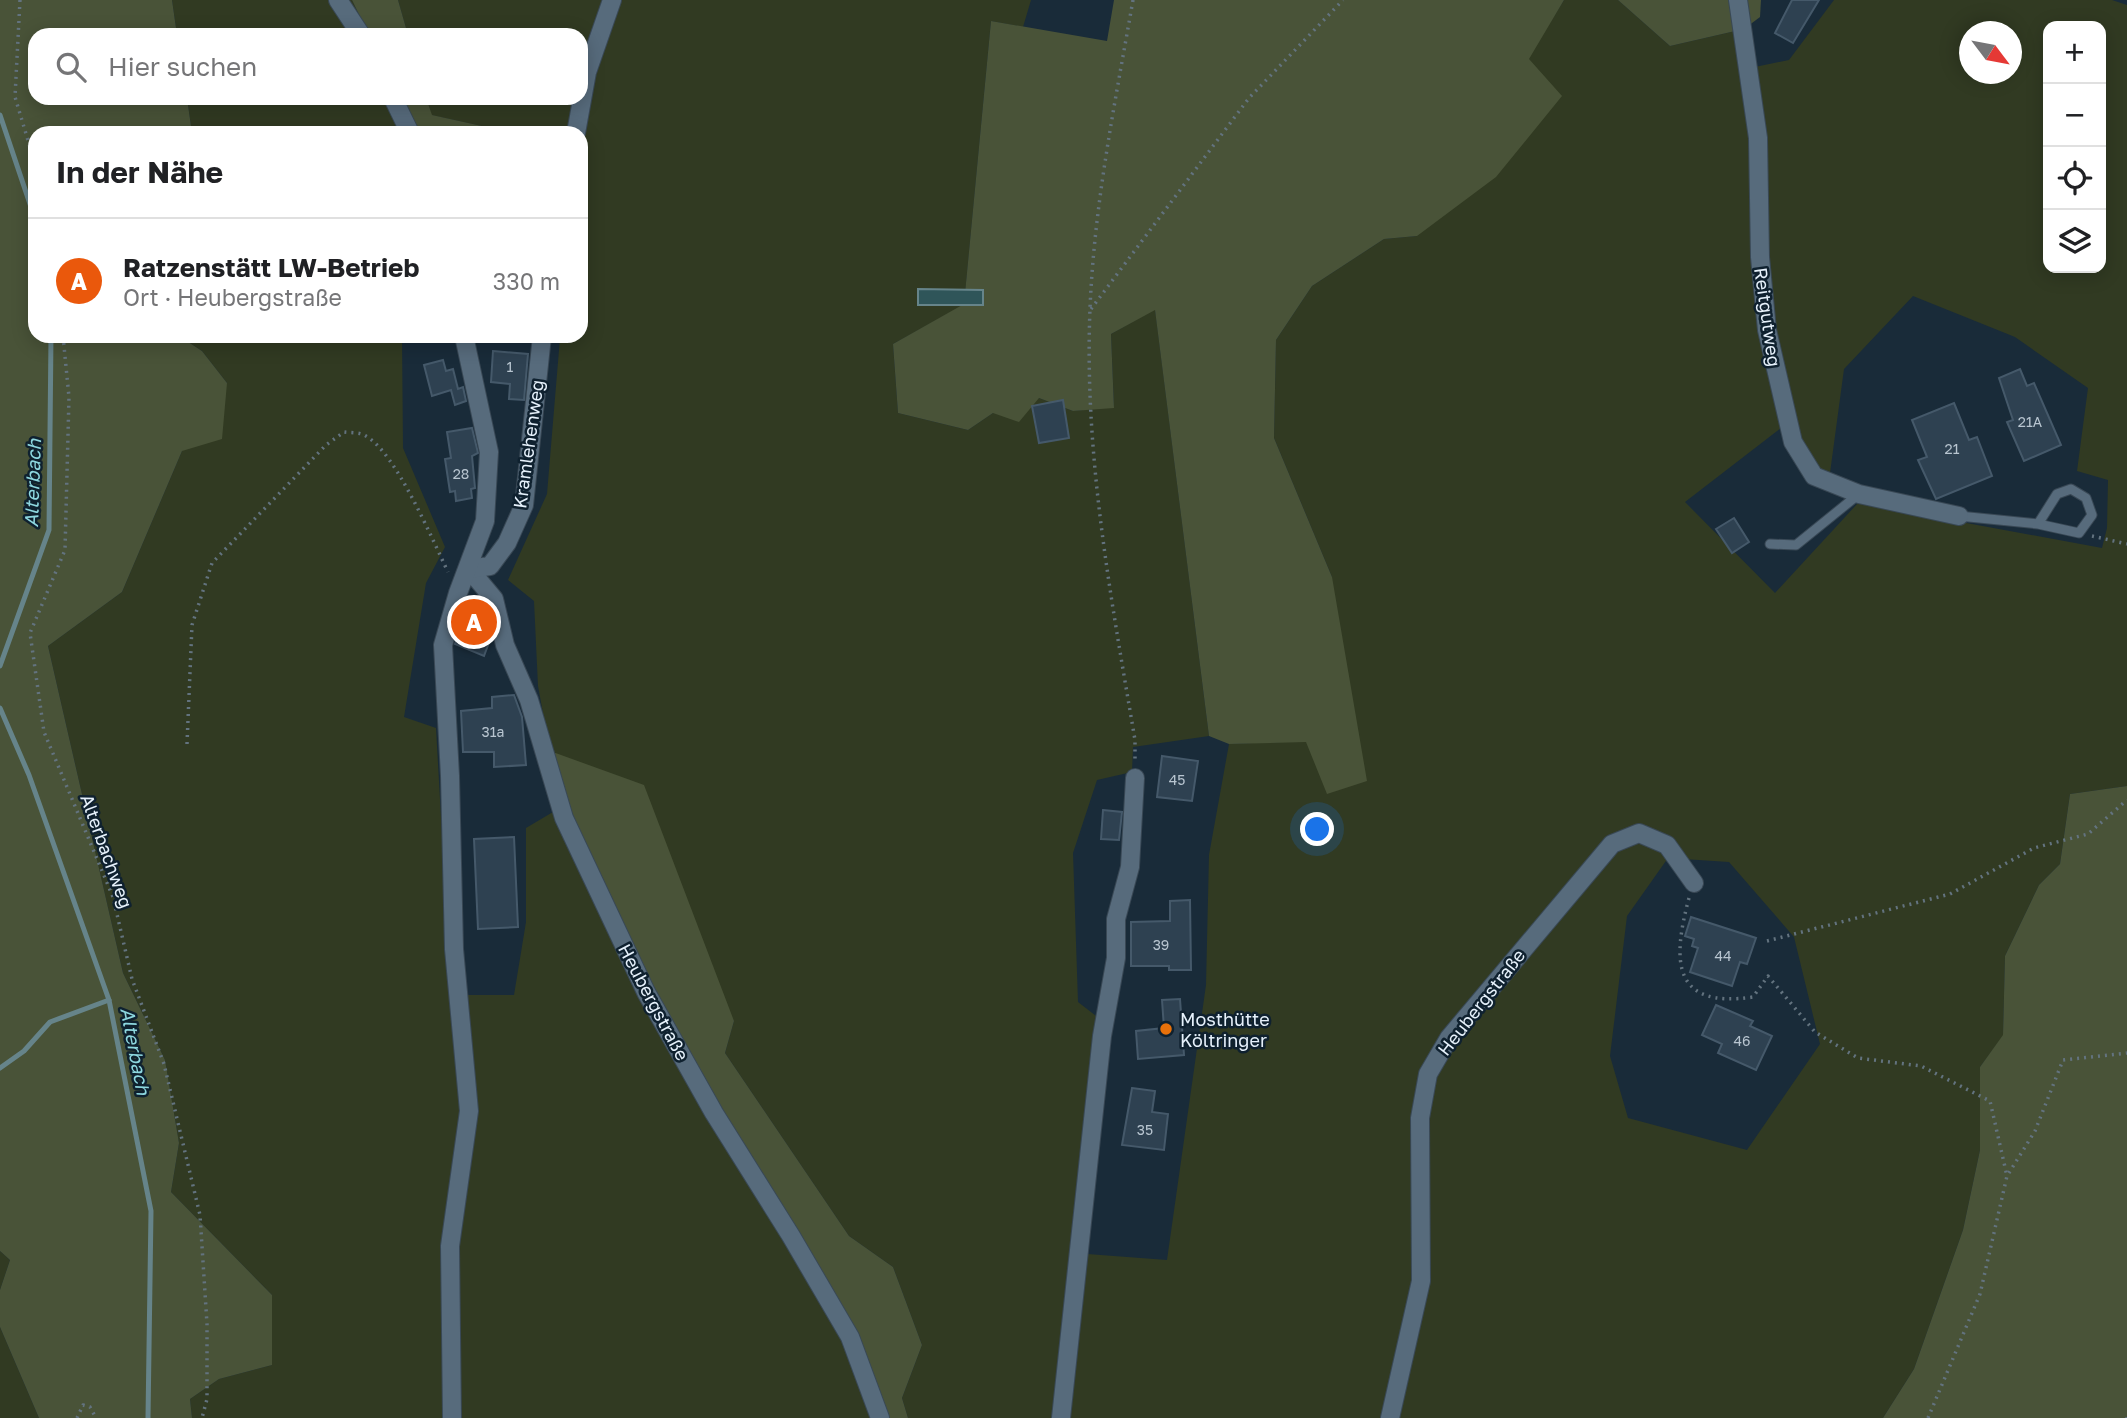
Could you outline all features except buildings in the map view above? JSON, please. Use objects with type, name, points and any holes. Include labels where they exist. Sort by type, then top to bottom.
[{"type":"street","points":[[338,0],[356,28]]},
{"type":"street","points":[[588,69],[612,0]]},
{"type":"street","name":"Reitgutweg","points":[[1738,0],[1758,138],[1760,257],[1767,330],[1793,442],[1814,476],[1859,494],[1959,516]]},
{"type":"street","points":[[396,105],[407,126]]},
{"type":"street","points":[[577,126],[581,105]]},
{"type":"street","points":[[452,1418],[450,1246],[469,1111],[454,949],[450,776],[443,645],[458,593],[485,521],[489,452],[466,343]]},
{"type":"street","name":"Kramlehenweg","points":[[469,569],[490,566],[507,543],[524,505],[541,343]]},
{"type":"street","name":"Heubergstraße","points":[[469,569],[494,599],[505,645],[529,700],[564,818],[646,992],[714,1113],[791,1236],[849,1338],[880,1418]]},
{"type":"street","points":[[1061,1418],[1102,1036],[1116,958],[1116,919],[1130,867],[1135,778]]},
{"type":"street","name":"Heubergstraße","points":[[1390,1418],[1421,1281],[1420,1118],[1427,1074],[1449,1038],[1612,844],[1639,833],[1667,845],[1693,883]]},
{"type":"lane","points":[[1959,516],[2038,524],[2079,533],[2092,515],[2086,498],[2071,489],[2057,494],[2038,524]]},
{"type":"lane","points":[[1770,544],[1796,545],[1859,494]]},
{"type":"path","points":[[20,0],[15,97],[28,141]]},
{"type":"path","points":[[1133,0],[1098,201],[1090,310],[1092,435],[1101,538],[1135,740],[1135,778]]},
{"type":"path","points":[[1090,310],[1249,98],[1343,0]]},
{"type":"path","name":"Alterbachweg","points":[[64,343],[69,397],[65,550],[30,633],[44,732],[84,822],[113,897],[131,979],[164,1064],[200,1215],[207,1336],[207,1399],[201,1418]]},
{"type":"path","points":[[187,744],[192,625],[212,563],[326,445],[344,432],[364,434],[379,446],[413,499],[458,593]]},
{"type":"path","points":[[2079,533],[2127,544]]},
{"type":"path","points":[[1767,941],[1950,894],[2034,848],[2088,834],[2127,800]]},
{"type":"path","points":[[1693,883],[1679,940],[1682,975],[1698,994],[1729,1000],[1753,997],[1768,975],[1815,1031],[1858,1058],[1921,1066],[1990,1101],[2007,1175]]},
{"type":"path","points":[[1928,1418],[1980,1294],[2007,1175],[2035,1131],[2063,1060],[2127,1053]]},
{"type":"path","points":[[77,1418],[83,1405],[90,1407],[96,1418]]},
{"type":"shaded area","points":[[0,0],[172,0],[176,28],[28,28],[28,105],[188,105],[191,126],[28,126],[28,343],[190,343],[202,351],[227,383],[222,439],[182,451],[122,592],[48,646],[123,973],[165,1060],[179,1143],[171,1192],[272,1295],[272,1365],[219,1379],[190,1399],[192,1418],[39,1418],[0,1327],[0,1290],[10,1260],[0,1251]]},
{"type":"shaded area","points":[[172,0],[352,0],[366,28],[176,28]]},
{"type":"shaded area","points":[[352,0],[398,0],[406,28],[366,28]]},
{"type":"shaded area","points":[[398,0],[1031,0],[1023,27],[991,21],[964,305],[893,344],[898,413],[968,430],[993,413],[1039,398],[1073,411],[1114,407],[1111,334],[1155,309],[1209,736],[1133,747],[1132,772],[1097,780],[1073,853],[1078,1002],[1100,1019],[1074,1253],[1167,1260],[1206,985],[1209,855],[1229,744],[1306,741],[1332,577],[1274,438],[1276,340],[1312,286],[1384,239],[1417,236],[1564,0],[1618,0],[1670,46],[1744,29],[1750,68],[1789,60],[1834,0],[2112,0],[2127,5],[2127,786],[2070,794],[2060,864],[2039,885],[2005,956],[2003,1036],[1980,1067],[1980,1150],[1963,1230],[1914,1369],[1883,1418],[908,1418],[902,1398],[922,1345],[893,1267],[849,1236],[725,1053],[734,1021],[550,751],[538,686],[534,601],[508,580],[547,494],[560,343],[588,343],[588,126],[481,126],[431,115],[428,105],[588,105],[588,28],[406,28]],"holes":[[[1913,296],[2015,337],[2088,388],[2077,471],[2108,480],[2107,528],[2102,548],[1858,503],[1775,593],[1685,502],[1781,428],[1813,480],[1830,473],[1844,369]],[[1668,858],[1729,862],[1794,937],[1820,1044],[1747,1150],[1628,1118],[1610,1056],[1627,916]]]},
{"type":"shaded area","points":[[1114,0],[1564,0],[1529,59],[1562,96],[1496,177],[1417,236],[1384,239],[1312,286],[1276,340],[1274,438],[1332,577],[1367,781],[1327,794],[1306,742],[1229,744],[1209,736],[1155,310],[1111,334],[1114,408],[1073,411],[1039,398],[1019,422],[993,413],[968,430],[898,413],[893,344],[964,304],[991,21],[1107,41]]},
{"type":"shaded area","points":[[1618,0],[1761,0],[1760,17],[1744,29],[1670,46]]},
{"type":"shaded area","points":[[188,105],[403,105],[414,126],[191,126]]},
{"type":"shaded area","points":[[403,105],[428,105],[432,115],[482,126],[414,126]]},
{"type":"shaded area","points":[[918,289],[983,290],[983,305],[918,305]]},
{"type":"shaded area","points":[[190,343],[402,343],[403,448],[445,547],[426,583],[404,717],[436,728],[451,995],[514,995],[526,922],[526,828],[558,809],[827,1295],[881,1418],[192,1418],[190,1399],[219,1379],[272,1365],[272,1295],[171,1192],[179,1143],[165,1060],[123,973],[48,646],[122,592],[182,451],[227,383],[202,351]]},
{"type":"shaded area","points":[[550,751],[644,785],[734,1021],[725,1053],[849,1236],[893,1267],[922,1345],[902,1398],[908,1418],[881,1418],[862,1365],[597,894]]},
{"type":"shaded area","points":[[2127,786],[2127,1418],[1883,1418],[1914,1369],[1963,1230],[1980,1150],[1980,1067],[2003,1035],[2005,956],[2039,885],[2060,864],[2070,794]]},
{"type":"shaded area","points":[[0,1251],[10,1260],[0,1290]]},
{"type":"shaded area","points":[[0,1327],[39,1418],[0,1418]]},
{"type":"waterway","name":"Alterbach","points":[[0,115],[28,198]]},
{"type":"waterway","name":"Alterbach","points":[[0,666],[49,530],[51,343]]},
{"type":"waterway","name":"Alterbach","points":[[0,708],[29,775],[109,1000],[151,1211],[148,1418]]},
{"type":"waterway","points":[[0,1068],[24,1051],[50,1022],[109,1000]]},
{"type":"place","name":"Ratzenstätt LW-Betrieb","points":[[474,622]]},
{"type":"place","name":"Mosthütte Költringer","points":[[1166,1029]]}]
